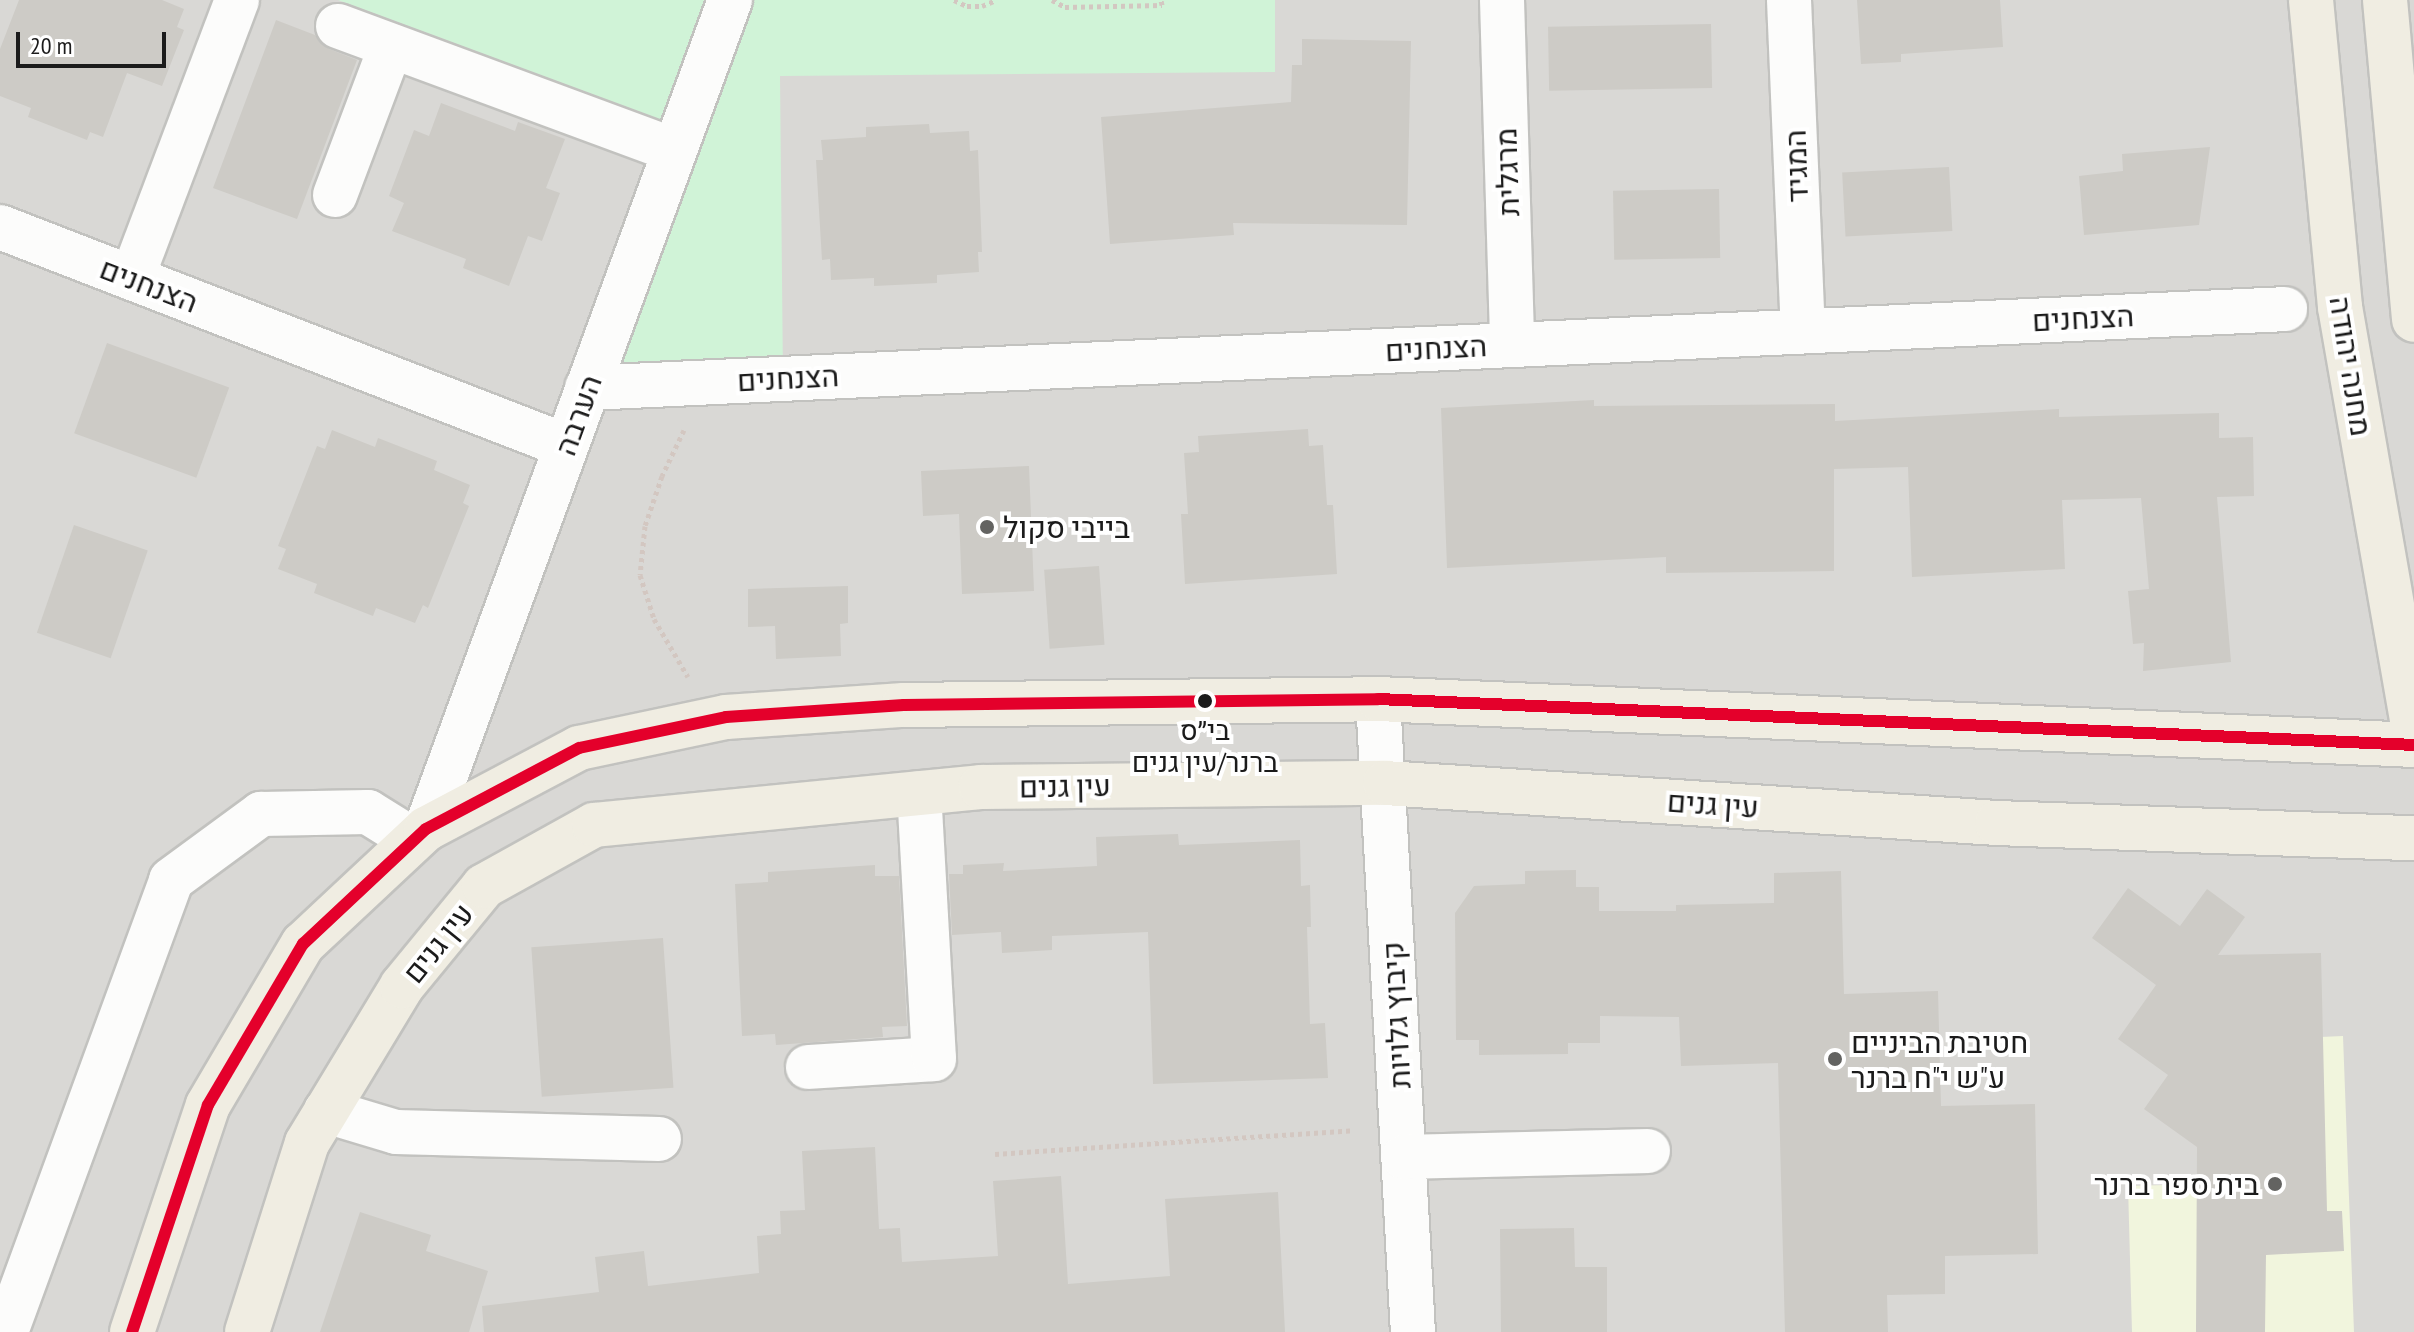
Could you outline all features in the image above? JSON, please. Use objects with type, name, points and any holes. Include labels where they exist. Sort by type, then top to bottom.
[{"type":"main road","name":"מחנה יהודה","points":[[2311,0],[2340,307],[2414,729]]},
{"type":"main road","points":[[2385,0],[2414,320]]},
{"type":"main road","points":[[132,1332],[208,1105],[303,944],[420,835],[579,748],[726,717],[904,705],[1378,699],[2414,745]]},
{"type":"main road","name":"עין גנים","points":[[247,1332],[307,1143],[402,986],[484,886],[594,825],[981,787],[1385,783],[1997,823],[2414,838]]},
{"type":"street","points":[[132,278],[237,0]]},
{"type":"street","name":"הערבה","points":[[420,835],[730,0]]},
{"type":"street","name":"מרגלית","points":[[1502,0],[1512,345]]},
{"type":"street","name":"המגיד","points":[[1789,0],[1803,331]]},
{"type":"street","points":[[338,26],[674,150]]},
{"type":"street","points":[[335,195],[391,46]]},
{"type":"street","name":"הצנחנים","points":[[0,227],[566,446]]},
{"type":"street","name":"הצנחנים","points":[[587,388],[2285,309]]},
{"type":"street","name":"קיבוץ גלויות","points":[[1378,699],[1413,1332]]},
{"type":"street","points":[[808,1067],[934,1059],[919,793]]},
{"type":"street","points":[[6,1332],[171,880],[261,814],[368,812],[420,835]]},
{"type":"street","points":[[326,1111],[396,1132],[659,1139]]},
{"type":"street","points":[[1403,1142],[1648,1151]]},
{"type":"path","points":[[954,0],[967,6],[996,0]]},
{"type":"path","points":[[1052,0],[1065,7],[1162,5],[1161,0]]},
{"type":"path","points":[[706,382],[662,476],[645,526],[640,575],[654,619],[680,668],[726,717]]},
{"type":"path","points":[[995,1154],[1403,1142]]},
{"type":"shaded area","points":[[0,0],[2414,0],[2414,1332],[0,1332]]},
{"type":"shaded area","points":[[338,0],[1275,0],[1275,72],[780,76],[783,378],[587,388],[682,128]]},
{"type":"shaded area","name":"בית ספר ברנר","points":[[2343,1036],[2354,1332],[2132,1332],[2128,1186],[2276,1182],[2273,1039]]},
{"type":"building","points":[[19,0],[162,0],[184,9],[177,27],[184,30],[162,86],[127,73],[103,137],[90,132],[87,140],[28,117],[31,108],[0,96],[0,49]]},
{"type":"building","points":[[1857,0],[2000,0],[2003,47],[1901,54],[1901,62],[1861,64]]},
{"type":"building","points":[[276,20],[315,35],[329,49],[357,60],[297,219],[213,188]]},
{"type":"building","points":[[1711,24],[1712,88],[1549,91],[1548,27]]},
{"type":"building","points":[[1302,39],[1411,41],[1407,225],[1233,223],[1234,235],[1110,244],[1101,117],[1291,102],[1292,65],[1302,65]]},
{"type":"building","points":[[441,103],[515,131],[518,122],[565,139],[546,188],[560,193],[542,241],[528,236],[509,286],[463,268],[466,259],[392,231],[404,203],[389,196],[414,130],[429,136]]},
{"type":"building","points":[[929,124],[930,133],[969,131],[970,151],[978,150],[982,252],[978,252],[979,272],[937,275],[937,283],[874,286],[874,278],[831,280],[830,259],[822,260],[816,160],[823,160],[821,140],[866,137],[866,127]]},
{"type":"building","points":[[2210,147],[2199,225],[2084,235],[2079,176],[2123,171],[2122,154]]},
{"type":"building","points":[[1949,167],[1952,231],[1845,237],[1842,173]]},
{"type":"building","points":[[1719,189],[1720,258],[1614,260],[1613,191]]},
{"type":"building","points":[[107,343],[229,387],[196,478],[74,433]]},
{"type":"building","points":[[1594,400],[1594,406],[1835,404],[1835,421],[2059,409],[2059,417],[2219,413],[2219,438],[2253,437],[2254,496],[2217,497],[2231,662],[2143,671],[2144,643],[2133,644],[2128,591],[2149,589],[2141,498],[2062,500],[2065,569],[1912,577],[1908,467],[1834,469],[1834,571],[1666,573],[1666,557],[1447,568],[1441,408]]},
{"type":"building","points":[[1308,429],[1309,446],[1323,445],[1327,505],[1333,505],[1337,574],[1185,584],[1181,514],[1188,514],[1184,453],[1199,452],[1198,436]]},
{"type":"building","points":[[332,430],[375,447],[378,438],[437,461],[434,470],[470,485],[463,503],[469,506],[428,608],[423,605],[415,623],[376,608],[373,616],[314,593],[317,584],[278,569],[286,549],[278,546],[317,446],[325,449]]},
{"type":"building","points":[[1029,466],[1034,591],[962,594],[959,514],[923,516],[921,471]]},
{"type":"building","points":[[74,525],[148,550],[111,658],[37,633]]},
{"type":"building","points":[[1099,566],[1105,645],[1050,649],[1044,570]]},
{"type":"building","points":[[848,586],[848,623],[840,624],[841,656],[776,659],[775,626],[748,627],[748,589]]},
{"type":"building","points":[[1178,834],[1179,845],[1300,840],[1301,886],[1310,885],[1311,927],[1307,927],[1310,1024],[1325,1023],[1328,1078],[1153,1084],[1148,932],[1052,936],[1052,950],[1002,953],[1001,932],[952,935],[949,874],[963,874],[963,865],[1004,863],[1003,871],[1097,866],[1096,837]]},
{"type":"building","points":[[875,865],[875,876],[899,876],[907,1026],[882,1027],[883,1037],[776,1045],[775,1034],[742,1036],[735,884],[768,882],[768,872]]},
{"type":"building","points":[[1576,870],[1576,887],[1599,887],[1599,911],[1676,911],[1676,905],[1774,903],[1774,873],[1841,871],[1844,994],[1938,991],[1941,1106],[2035,1104],[2038,1254],[1945,1256],[1945,1294],[1887,1295],[1888,1332],[1785,1332],[1778,1063],[1681,1066],[1679,1017],[1600,1016],[1600,1043],[1568,1043],[1568,1054],[1479,1055],[1479,1040],[1456,1040],[1455,913],[1474,886],[1525,884],[1525,871]]},
{"type":"building","points":[[2128,888],[2180,926],[2207,889],[2245,917],[2218,955],[2321,953],[2327,1211],[2342,1211],[2344,1251],[2266,1255],[2265,1332],[2196,1332],[2197,1147],[2144,1109],[2168,1075],[2118,1039],[2156,985],[2092,938]]},
{"type":"building","points":[[663,938],[673,1088],[542,1097],[531,947]]},
{"type":"building","points":[[875,1147],[879,1229],[900,1228],[902,1262],[998,1256],[993,1181],[1061,1176],[1068,1284],[1170,1276],[1165,1199],[1278,1192],[1285,1332],[484,1332],[482,1306],[599,1292],[595,1257],[644,1251],[648,1286],[759,1273],[757,1236],[781,1234],[780,1211],[805,1210],[802,1151]]},
{"type":"building","points":[[360,1212],[431,1235],[426,1251],[488,1271],[469,1332],[320,1332]]},
{"type":"building","points":[[1574,1228],[1575,1267],[1607,1267],[1607,1332],[1501,1332],[1500,1229]]},
{"type":"transit line","points":[[132,1332],[208,1105],[303,944],[426,829],[579,748],[726,717],[904,705],[1378,699],[2414,745]]},
{"type":"place","name":"בייבי סקול","points":[[987,527]]},
{"type":"place","name":"בי״ס ברנר/עין גנים","points":[[1205,701]]},
{"type":"place","name":"חטיבת הביניים ע\"ש י\"ח ברנר","points":[[1835,1059]]},
{"type":"place","name":"בית ספר ברנר","points":[[2275,1184]]}]
